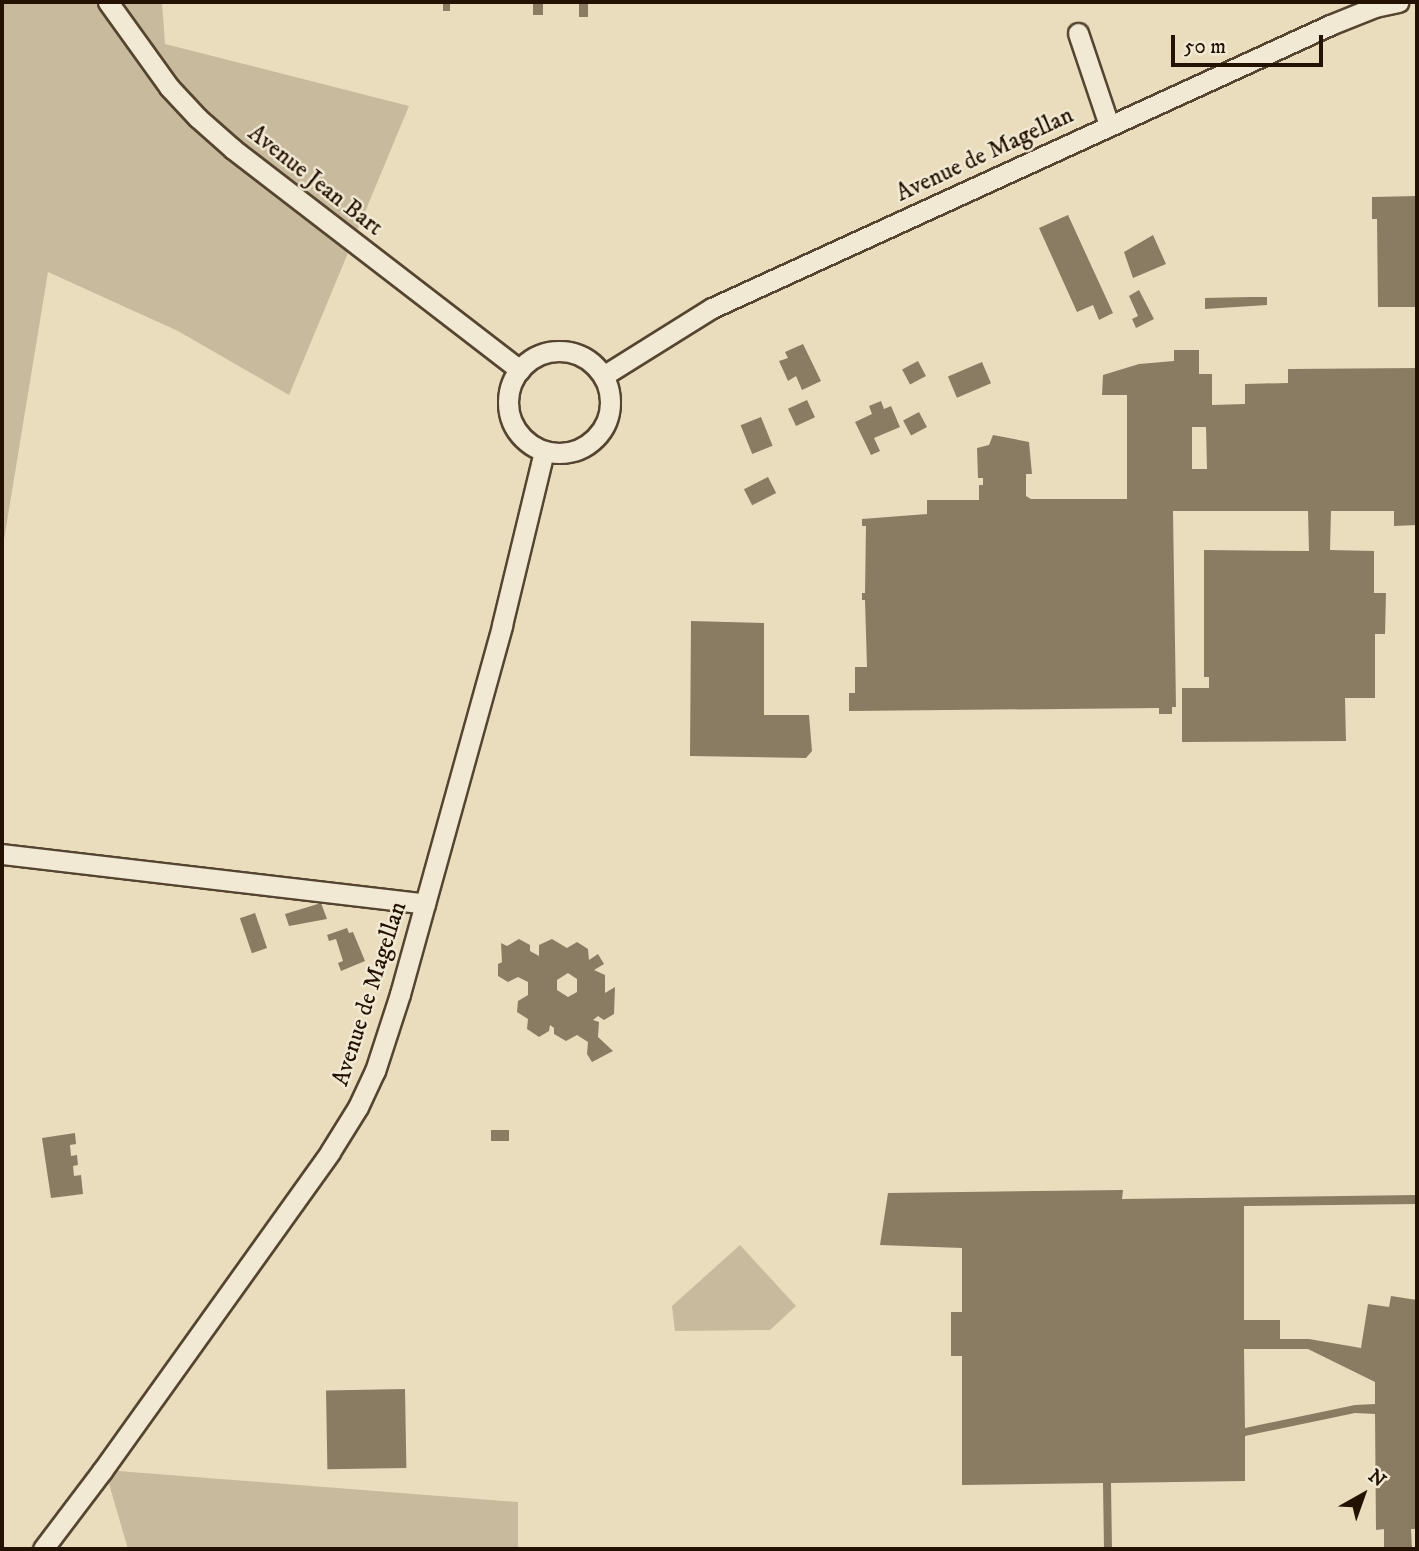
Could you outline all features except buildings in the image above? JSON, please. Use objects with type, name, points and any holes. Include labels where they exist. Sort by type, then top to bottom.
[{"type":"street","name":"Avenue Jean Bart","points":[[108,2],[170,88],[207,126],[520,370]]},
{"type":"street","name":"Avenue de Magellan","points":[[603,376],[712,308],[1330,25],[1375,7],[1398,2]]},
{"type":"street","points":[[1078,33],[1109,125]]},
{"type":"street","points":[[563,351],[585,359],[603,376],[609,393],[610,410],[604,427],[594,440],[579,450],[562,454],[544,451],[529,444],[517,432],[510,417],[508,401],[511,384],[520,370],[539,356],[563,351]]},
{"type":"street","name":"Avenue de Magellan","points":[[43,1549],[103,1471],[330,1152],[358,1107],[374,1071],[425,904],[502,625],[544,451]]},
{"type":"street","points":[[2,854],[425,904]]},
{"type":"shaded area","points":[[2,2],[162,2],[165,44],[409,106],[289,395],[178,331],[48,272],[2,552]]},
{"type":"shaded area","points":[[740,1245],[796,1306],[770,1330],[675,1331],[672,1306]]},
{"type":"shaded area","points":[[105,1470],[518,1502],[518,1549],[128,1549]]}]
